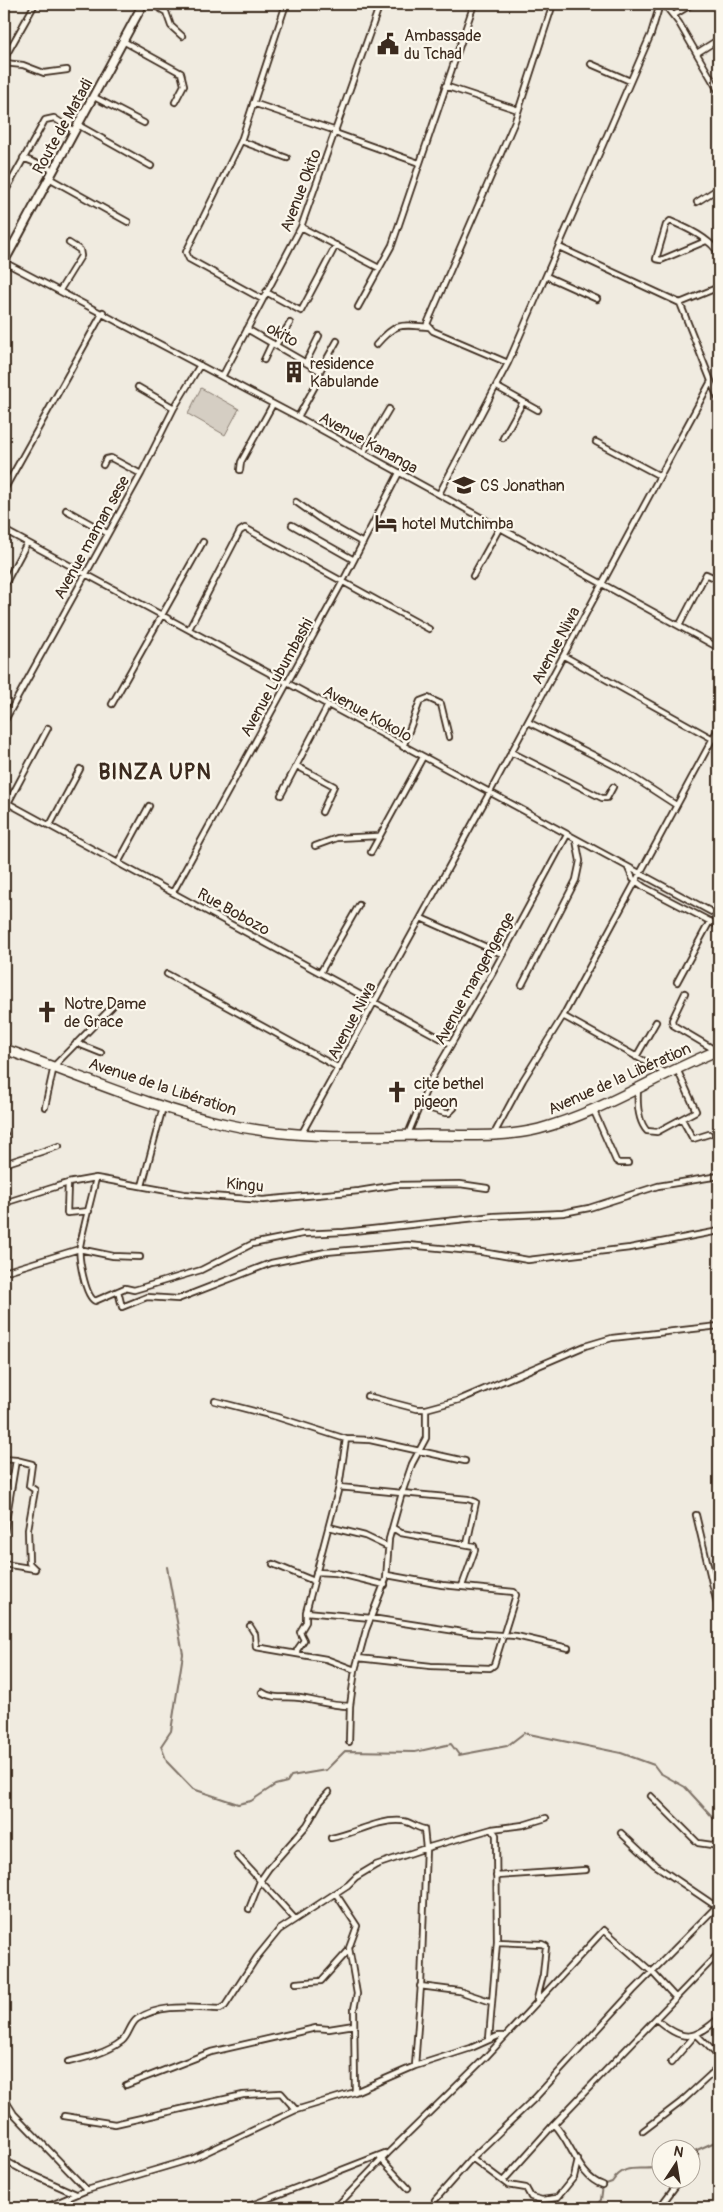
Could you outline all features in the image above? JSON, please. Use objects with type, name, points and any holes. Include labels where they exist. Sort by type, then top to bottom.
[{"type":"highway","name":"Avenue de la Libération","points":[[4,1049],[163,1106],[226,1124],[257,1130],[302,1133],[407,1136],[494,1134],[522,1132],[540,1128],[572,1118],[718,1050]]},
{"type":"main road","name":"Route de Matadi","points":[[4,262],[143,4]]},
{"type":"street","points":[[35,4],[4,61],[23,65],[44,73],[67,70]]},
{"type":"street","points":[[152,4],[166,12],[171,26],[182,36]]},
{"type":"street","points":[[262,299],[187,256],[187,248],[241,141],[286,4]]},
{"type":"street","points":[[360,4],[378,10]]},
{"type":"street","name":"Avenue Okito","points":[[222,376],[301,227],[380,4]]},
{"type":"street","points":[[358,307],[392,245],[474,4]]},
{"type":"street","points":[[428,327],[428,321],[494,172],[518,110],[553,4]]},
{"type":"street","points":[[439,494],[508,363],[651,34],[660,4]]},
{"type":"street","points":[[664,4],[674,15],[719,92]]},
{"type":"street","points":[[674,15],[692,4]]},
{"type":"street","points":[[697,54],[719,39]]},
{"type":"street","points":[[123,41],[181,73],[184,86],[175,102]]},
{"type":"street","points":[[592,64],[630,81]]},
{"type":"street","points":[[445,86],[518,110]]},
{"type":"street","points":[[94,97],[144,123]]},
{"type":"street","points":[[253,103],[419,163]]},
{"type":"street","points":[[4,194],[45,120],[54,118],[151,166]]},
{"type":"street","points":[[241,141],[286,158]]},
{"type":"street","points":[[23,158],[53,170]]},
{"type":"street","points":[[49,178],[128,222]]},
{"type":"street","points":[[697,202],[719,188]]},
{"type":"street","points":[[706,241],[661,260],[656,259],[667,222],[673,222],[706,241],[715,247],[719,255]]},
{"type":"street","points":[[301,227],[379,268]]},
{"type":"street","points":[[60,290],[81,256],[80,250],[69,243]]},
{"type":"street","points":[[266,292],[301,311],[336,245]]},
{"type":"street","points":[[559,247],[680,303],[710,383],[719,400]]},
{"type":"street","name":"Avenue Kananga","points":[[4,262],[103,312],[222,376],[719,648]]},
{"type":"street","points":[[546,276],[597,298]]},
{"type":"street","points":[[680,303],[719,287]]},
{"type":"street","points":[[4,490],[103,312]]},
{"type":"street","name":"okito","points":[[264,360],[290,323]]},
{"type":"street","points":[[376,345],[394,326],[428,327],[508,363]]},
{"type":"street","name":"okito","points":[[247,329],[320,371]]},
{"type":"street","name":"okito","points":[[306,362],[319,336]]},
{"type":"street","points":[[298,418],[320,377],[320,371],[338,341]]},
{"type":"street","name":"Avenue maman sese","points":[[4,722],[141,474],[174,408],[200,365]]},
{"type":"street","name":"Avenue Niwa","points":[[302,1133],[512,752],[710,383]]},
{"type":"street","points":[[497,387],[538,410]]},
{"type":"street","points":[[138,388],[174,408]]},
{"type":"street","points":[[504,438],[523,402]]},
{"type":"street","points":[[240,470],[241,462],[273,404]]},
{"type":"street","points":[[363,453],[389,409]]},
{"type":"street","points":[[596,442],[660,476]]},
{"type":"street","points":[[103,465],[106,459],[111,458],[141,474]]},
{"type":"street","name":"Avenue Lubumbashi","points":[[173,892],[343,582],[399,473]]},
{"type":"street","points":[[296,502],[320,519],[362,542]]},
{"type":"street","points":[[66,510],[107,533]]},
{"type":"street","points":[[292,525],[354,560]]},
{"type":"street","points":[[473,576],[500,527]]},
{"type":"street","points":[[189,629],[242,528],[247,528],[429,629]]},
{"type":"street","name":"Avenue Kokolo","points":[[4,530],[288,682],[423,758],[719,915]]},
{"type":"street","points":[[112,704],[203,542]]},
{"type":"street","points":[[4,586],[27,543]]},
{"type":"street","points":[[679,626],[706,574],[719,580]]},
{"type":"street","points":[[564,656],[713,739]]},
{"type":"street","points":[[403,747],[420,702],[428,698],[441,704],[449,737]]},
{"type":"street","points":[[281,795],[328,705]]},
{"type":"street","points":[[528,722],[619,768],[676,805]]},
{"type":"street","points":[[494,1134],[523,1080],[563,1016],[719,727]]},
{"type":"street","points":[[6,802],[48,728]]},
{"type":"street","points":[[512,752],[602,798],[606,798],[613,787]]},
{"type":"street","points":[[371,852],[378,836],[423,758]]},
{"type":"street","points":[[296,766],[334,786],[322,812]]},
{"type":"street","points":[[50,825],[80,769]]},
{"type":"street","name":"Rue Bobozo","points":[[6,802],[452,1044]]},
{"type":"street","points":[[118,863],[149,806]]},
{"type":"street","name":"Avenue mangengenge","points":[[407,1136],[430,1081],[567,835]]},
{"type":"street","points":[[315,846],[337,838],[378,836]]},
{"type":"street","points":[[522,985],[576,880],[580,861],[576,840]]},
{"type":"street","points":[[628,868],[636,882],[719,926]]},
{"type":"street","points":[[320,973],[360,905]]},
{"type":"street","points":[[677,982],[712,922],[719,915]]},
{"type":"street","points":[[421,918],[502,954]]},
{"type":"street","points":[[167,974],[339,1068]]},
{"type":"street","points":[[685,993],[672,1020],[672,1025],[718,1050]]},
{"type":"street","points":[[45,1107],[54,1066],[112,1007]]},
{"type":"street","points":[[563,1016],[666,1073]]},
{"type":"street","points":[[636,1057],[656,1022]]},
{"type":"street","points":[[76,1043],[101,1052]]},
{"type":"street","points":[[638,1087],[638,1106],[643,1127],[646,1131],[656,1132],[696,1112],[697,1109],[676,1068]]},
{"type":"street","points":[[142,1186],[163,1106]]},
{"type":"street","points":[[421,1106],[445,1113],[454,1108]]},
{"type":"street","points":[[593,1108],[616,1161],[618,1163],[628,1163]]},
{"type":"street","points":[[682,1119],[693,1139],[709,1134]]},
{"type":"street","points":[[4,1164],[59,1146]]},
{"type":"street","points":[[96,1178],[79,1249],[84,1281],[90,1298],[95,1301],[125,1288],[134,1290],[202,1270],[252,1244],[302,1234],[344,1232],[494,1216],[563,1213],[589,1208],[658,1186],[719,1176]]},
{"type":"street","name":"Kingu","points":[[4,1203],[68,1183],[96,1178],[184,1194],[263,1200],[359,1191],[396,1185],[460,1184],[487,1188]]},
{"type":"street","points":[[68,1183],[67,1213],[89,1211]]},
{"type":"street","points":[[118,1291],[122,1307],[147,1297],[178,1299],[271,1263],[326,1252],[408,1245],[482,1252],[528,1260],[622,1250],[719,1231]]},
{"type":"street","points":[[4,1272],[79,1249],[113,1256],[140,1257]]},
{"type":"street","points":[[367,1396],[417,1409],[426,1409],[459,1400],[585,1346],[612,1338],[719,1326]]},
{"type":"street","points":[[215,1401],[277,1417],[346,1439],[370,1440],[418,1450],[443,1458],[465,1461]]},
{"type":"street","points":[[349,1742],[350,1706],[355,1670],[387,1575],[388,1547],[402,1493],[418,1450],[422,1447],[427,1430],[426,1409]]},
{"type":"street","points":[[297,1654],[297,1650],[304,1640],[300,1632],[306,1622],[306,1612],[339,1488],[346,1439]]},
{"type":"street","points":[[4,1459],[32,1464],[29,1486],[34,1490],[28,1529],[29,1563],[35,1569],[4,1564]]},
{"type":"street","points":[[4,1533],[16,1460]]},
{"type":"street","points":[[339,1488],[468,1499],[476,1502],[466,1544]]},
{"type":"street","points":[[696,1515],[719,1612]]},
{"type":"street","points":[[329,1527],[365,1536],[388,1547]]},
{"type":"street","points":[[393,1528],[408,1534],[474,1546],[462,1586]]},
{"type":"street","points":[[273,1564],[314,1581]]},
{"type":"street","points":[[316,1572],[336,1573],[384,1585]]},
{"type":"street","points":[[358,1658],[406,1664],[490,1668],[494,1664],[516,1595],[514,1592],[387,1575]]},
{"type":"street","points":[[306,1612],[371,1618],[469,1633],[504,1635],[568,1648]]},
{"type":"street","points":[[250,1626],[255,1634],[256,1647],[326,1659],[355,1670]]},
{"type":"street","points":[[262,1692],[272,1697],[294,1697],[328,1706],[350,1706]]},
{"type":"street","points":[[249,1909],[260,1881],[307,1825],[320,1802],[329,1792]]},
{"type":"street","points":[[651,1796],[698,1843],[719,1846]]},
{"type":"street","points":[[68,2062],[90,2057],[121,2042],[129,2033],[134,2022],[160,2009],[220,2008],[225,2006],[270,1940],[280,1930],[336,1894],[356,1876],[376,1865],[426,1848],[546,1818]]},
{"type":"street","points":[[330,1838],[348,1836],[381,1823],[405,1821],[416,1828],[424,1829],[426,1848],[420,1986],[414,2066]]},
{"type":"street","points":[[489,2039],[497,1942],[496,1835],[492,1830]]},
{"type":"street","points":[[435,2200],[472,2158],[535,2098],[718,1905],[656,1865],[621,1833]]},
{"type":"street","points":[[237,1855],[296,1919]]},
{"type":"street","points":[[496,1876],[586,1870]]},
{"type":"street","points":[[336,1894],[356,1924],[349,1950],[357,1994],[354,2025],[356,2092]]},
{"type":"street","points":[[335,2208],[380,2158],[484,2058],[605,1930],[653,1973],[676,1998]]},
{"type":"street","points":[[497,1942],[542,1944],[546,1946],[543,1975],[536,2001]]},
{"type":"street","points":[[296,1983],[321,1981],[349,1950]]},
{"type":"street","points":[[503,2181],[554,2124],[719,1953]]},
{"type":"street","points":[[420,1986],[459,1991],[492,2002]]},
{"type":"street","points":[[671,2063],[696,2034],[719,2018]]},
{"type":"street","points":[[656,2019],[676,2035],[696,2034]]},
{"type":"street","points":[[126,2085],[211,2052],[316,2028],[329,2029],[354,2025]]},
{"type":"street","points":[[696,2034],[719,2057]]},
{"type":"street","points":[[44,2208],[87,2190],[192,2159],[296,2110],[356,2092],[414,2066],[471,2048],[489,2039],[503,2036]]},
{"type":"street","points":[[643,2131],[681,2102],[719,2067]]},
{"type":"street","points":[[64,2116],[115,2124],[243,2094],[282,2093],[296,2110]]},
{"type":"street","points":[[4,2098],[14,2114],[87,2190]]},
{"type":"street","points":[[554,2124],[567,2139],[587,2177],[603,2185]]},
{"type":"street","points":[[380,2158],[408,2188]]},
{"type":"street","points":[[244,2208],[380,2158]]},
{"type":"street","points":[[472,2158],[511,2186],[527,2188],[531,2197],[542,2200],[557,2198],[574,2176],[578,2160]]},
{"type":"street","points":[[4,2160],[76,2194]]},
{"type":"street","points":[[659,2208],[672,2190]]},
{"type":"shaded area","points":[[201,388],[239,409],[225,435],[188,414]]},
{"type":"waterway","points":[[167,1567],[183,1654],[171,1731],[161,1746],[167,1762],[193,1789],[238,1804],[251,1801],[275,1785],[287,1782],[291,1776],[326,1770],[345,1751],[415,1752],[451,1744],[459,1755],[507,1746],[524,1733],[621,1753],[654,1765],[660,1773],[685,1787],[719,1824]]},
{"type":"waterway","points":[[719,2116],[719,2126]]},
{"type":"waterway","points":[[700,2149],[715,2142],[719,2137]]},
{"type":"waterway","points":[[593,2208],[601,2200],[603,2185],[612,2182],[617,2176],[628,2169],[650,2168]]},
{"type":"place","name":"Ambassade du Tchad","points":[[388,44]]},
{"type":"place","name":"residence Kabulande","points":[[294,372]]},
{"type":"place","name":"CS Jonathan","points":[[464,485]]},
{"type":"place","name":"hotel Mutchimba","points":[[386,523]]},
{"type":"place","name":"Notre Dame de Grace","points":[[47,1012]]},
{"type":"place","name":"cite bethel pigeon","points":[[397,1092]]},
{"type":"district","name":"BINZA UPN","points":[[155,772]]}]
